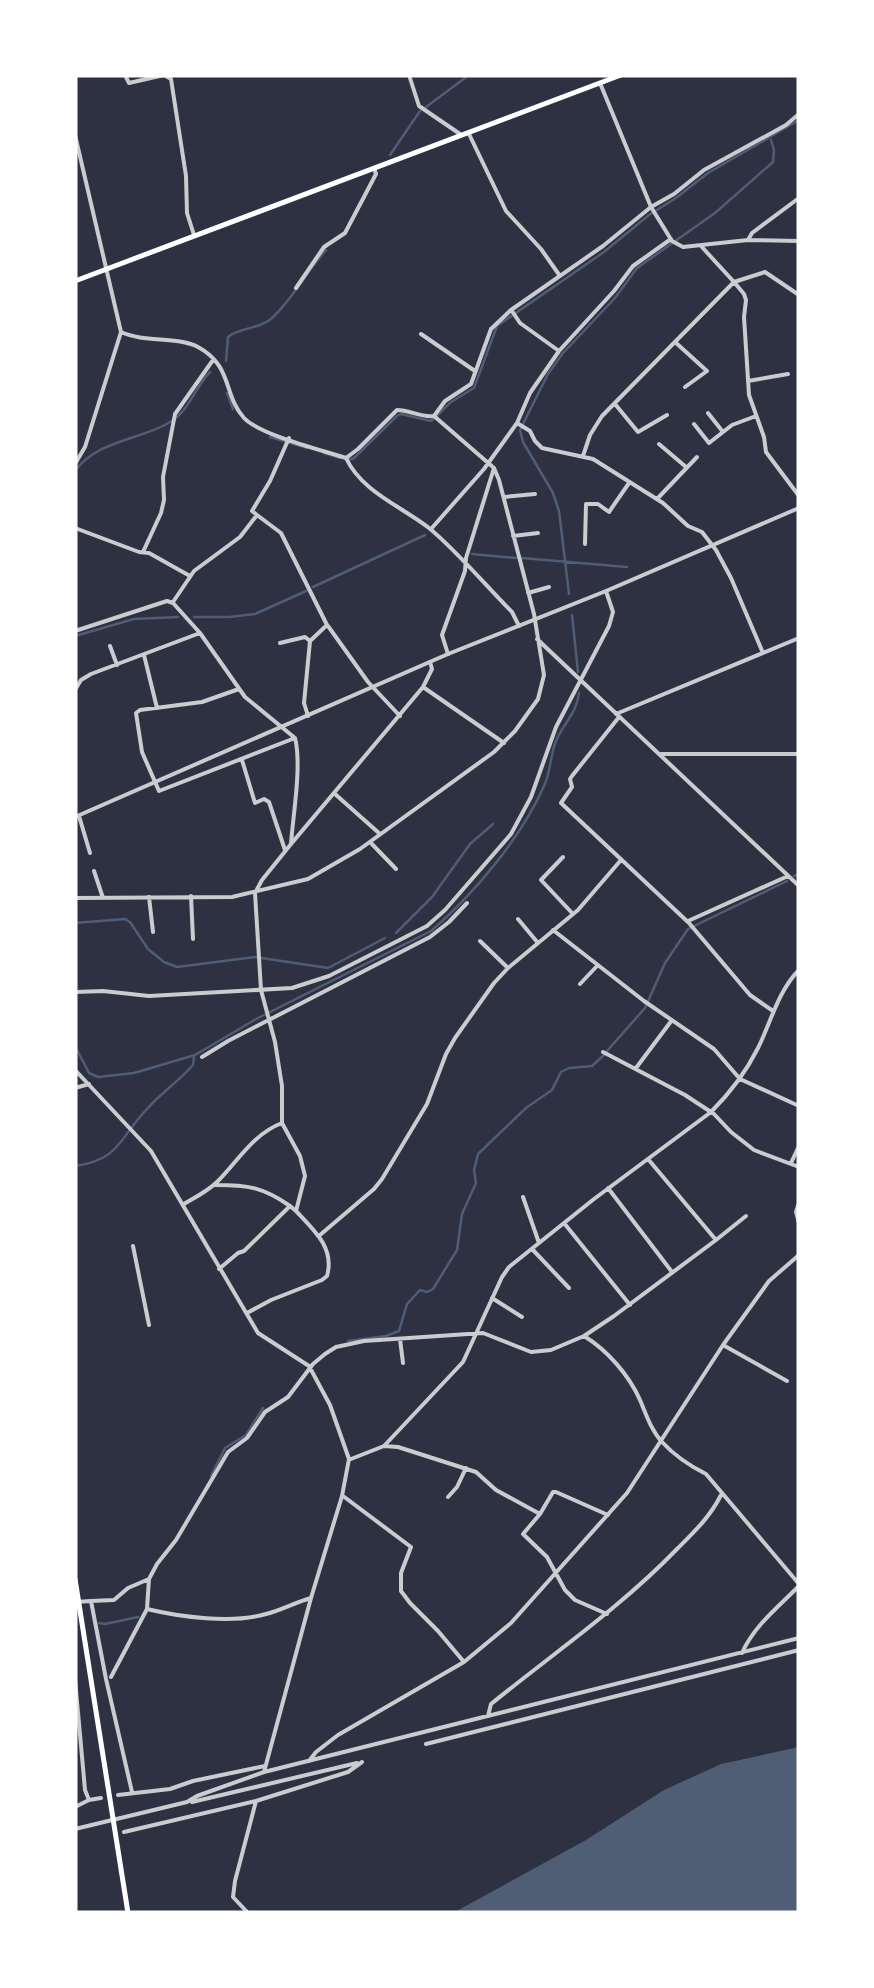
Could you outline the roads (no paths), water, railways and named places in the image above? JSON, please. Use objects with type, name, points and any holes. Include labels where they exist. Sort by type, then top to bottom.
[{"type":"main road","points":[[75,281],[621,75]]},
{"type":"main road","points":[[75,1580],[128,1913]]},
{"type":"street","points":[[125,75],[129,83],[164,75],[171,79],[186,176],[187,214],[194,234]]},
{"type":"street","points":[[409,75],[420,106],[460,134]]},
{"type":"street","points":[[600,82],[653,210],[679,246],[748,240],[799,242]]},
{"type":"street","points":[[346,458],[397,410],[434,416],[445,402],[472,384],[490,329],[704,170],[799,114]]},
{"type":"street","points":[[468,131],[506,211],[560,276]]},
{"type":"street","points":[[75,135],[121,332],[85,447],[75,464]]},
{"type":"street","points":[[296,288],[324,247],[345,233],[376,174],[374,168]]},
{"type":"street","points":[[748,240],[752,232],[799,198]]},
{"type":"street","points":[[431,529],[520,424],[530,393],[559,350],[633,266],[672,240]]},
{"type":"street","points":[[701,246],[744,294],[748,381],[756,416],[766,452],[799,496]]},
{"type":"street","points":[[583,456],[596,424],[734,282],[765,272],[799,295]]},
{"type":"street","points":[[513,312],[520,323],[559,350]]},
{"type":"street","points":[[121,332],[197,346],[224,371],[246,420],[260,430],[346,458],[351,469],[378,494],[431,529],[512,612],[519,626]]},
{"type":"street","points":[[421,334],[475,372]]},
{"type":"street","points":[[675,342],[707,370],[685,387]]},
{"type":"street","points":[[142,552],[164,500],[175,416],[214,360]]},
{"type":"street","points":[[748,381],[788,374]]},
{"type":"street","points":[[615,404],[638,432],[667,415]]},
{"type":"street","points":[[708,412],[723,432]]},
{"type":"street","points":[[75,898],[232,898],[308,879],[370,842],[494,752],[528,714],[543,686],[542,660],[494,468],[434,416]]},
{"type":"street","points":[[694,424],[708,444],[732,425],[756,416]]},
{"type":"street","points":[[520,424],[542,448],[593,459],[702,532],[731,578],[763,653]]},
{"type":"street","points":[[289,438],[252,510],[281,532],[327,625],[356,667],[400,716]]},
{"type":"street","points":[[659,444],[686,468]]},
{"type":"street","points":[[658,499],[696,457]]},
{"type":"street","points":[[448,654],[442,636],[494,468]]},
{"type":"street","points":[[585,544],[586,504],[598,504],[609,512],[630,482]]},
{"type":"street","points":[[503,497],[534,494]]},
{"type":"street","points":[[90,853],[77,816],[448,654],[799,508]]},
{"type":"street","points":[[172,603],[190,576],[240,537],[257,515]]},
{"type":"street","points":[[75,528],[149,553],[190,576]]},
{"type":"street","points":[[513,536],[538,533]]},
{"type":"street","points":[[528,594],[549,587]]},
{"type":"street","points":[[75,992],[149,996],[292,988],[329,976],[426,926],[445,910],[511,834],[531,797],[551,738],[610,626],[612,612],[606,591]]},
{"type":"street","points":[[75,631],[166,601],[172,603],[200,633],[245,696],[294,738],[297,745],[291,844]]},
{"type":"street","points":[[308,716],[304,703],[310,641],[327,625]]},
{"type":"street","points":[[75,690],[81,680],[200,633]]},
{"type":"street","points":[[280,643],[305,638],[310,641]]},
{"type":"street","points":[[774,1011],[750,995],[689,922],[560,803],[572,787],[572,776],[618,716],[799,638]]},
{"type":"street","points":[[538,639],[799,886]]},
{"type":"street","points":[[110,646],[117,665]]},
{"type":"street","points":[[144,654],[157,708]]},
{"type":"street","points":[[296,1211],[304,1167],[282,1124],[282,1086],[261,990],[255,893],[422,687],[432,669],[430,662]]},
{"type":"street","points":[[422,687],[504,743]]},
{"type":"street","points":[[239,688],[202,702],[136,713],[142,752],[159,791],[294,738]]},
{"type":"street","points":[[242,744],[255,802],[269,802],[286,853]]},
{"type":"street","points":[[661,754],[799,754]]},
{"type":"street","points":[[208,760],[212,772]]},
{"type":"street","points":[[334,794],[380,834]]},
{"type":"street","points":[[370,842],[396,869]]},
{"type":"street","points":[[563,857],[541,880],[573,914]]},
{"type":"street","points":[[320,1235],[382,1179],[427,1104],[455,1038],[508,968],[573,914],[622,860]]},
{"type":"street","points":[[94,871],[103,898]]},
{"type":"street","points":[[689,922],[788,876]]},
{"type":"street","points":[[190,896],[194,939]]},
{"type":"street","points":[[150,897],[152,932]]},
{"type":"street","points":[[202,1057],[268,1016],[430,937],[466,903]]},
{"type":"street","points":[[518,918],[538,942]]},
{"type":"street","points":[[554,930],[644,1002],[714,1049],[740,1078],[799,1106]]},
{"type":"street","points":[[480,941],[508,968]]},
{"type":"street","points":[[580,984],[598,966]]},
{"type":"street","points":[[384,1446],[463,1362],[508,1267],[711,1112],[758,1049],[788,983],[799,970]]},
{"type":"street","points":[[636,1068],[672,1020]]},
{"type":"street","points":[[602,1052],[711,1112],[754,1150],[799,1167]]},
{"type":"street","points":[[75,1070],[151,1151],[258,1333],[310,1369],[330,1405],[350,1459],[264,1769]]},
{"type":"street","points":[[75,1088],[88,1084]]},
{"type":"street","points":[[184,1204],[215,1184],[267,1130],[282,1124]]},
{"type":"street","points":[[790,1164],[799,1146]]},
{"type":"street","points":[[648,1158],[716,1240]]},
{"type":"street","points":[[215,1184],[254,1187],[290,1206],[320,1235],[331,1263],[328,1276],[246,1313]]},
{"type":"street","points":[[608,1188],[673,1273]]},
{"type":"street","points":[[523,1197],[538,1242]]},
{"type":"street","points":[[799,1203],[799,1223]]},
{"type":"street","points":[[219,1269],[290,1206]]},
{"type":"street","points":[[111,1677],[146,1609],[149,1579],[228,1452],[247,1438],[265,1412],[288,1397],[325,1354],[336,1347],[364,1341],[482,1333],[531,1352],[551,1350],[584,1336],[630,1305],[746,1216]]},
{"type":"street","points":[[564,1222],[630,1305]]},
{"type":"street","points":[[132,1246],[149,1325]]},
{"type":"street","points":[[532,1249],[569,1288]]},
{"type":"street","points":[[309,1761],[338,1735],[464,1662],[511,1623],[640,1475],[769,1281],[799,1255]]},
{"type":"street","points":[[492,1298],[522,1317]]},
{"type":"street","points":[[584,1336],[612,1357],[639,1396],[660,1440],[706,1474],[799,1585],[760,1624],[742,1654]]},
{"type":"street","points":[[400,1339],[403,1363]]},
{"type":"street","points":[[724,1346],[787,1382]]},
{"type":"street","points":[[350,1459],[384,1446],[398,1447],[476,1472],[496,1490],[540,1514]]},
{"type":"street","points":[[448,1497],[466,1468]]},
{"type":"street","points":[[608,1515],[553,1492],[524,1534],[547,1557],[575,1600],[608,1614]]},
{"type":"street","points":[[488,1716],[491,1704],[647,1580],[709,1516],[722,1492]]},
{"type":"street","points":[[342,1496],[411,1547],[401,1573],[402,1590],[464,1662]]},
{"type":"street","points":[[77,1602],[114,1600],[128,1588],[149,1579]]},
{"type":"street","points":[[146,1609],[173,1615],[249,1617],[311,1598]]},
{"type":"street","points":[[91,1601],[132,1792]]},
{"type":"street","points":[[118,1795],[170,1789],[193,1781],[309,1761],[799,1638]]},
{"type":"street","points":[[426,1744],[799,1650]]},
{"type":"street","points":[[75,1678],[89,1800]]},
{"type":"street","points":[[105,1716],[114,1714]]},
{"type":"street","points":[[80,1720],[89,1718]]},
{"type":"street","points":[[75,1829],[362,1762],[348,1772],[256,1801],[124,1832]]},
{"type":"street","points":[[187,1802],[264,1769]]},
{"type":"street","points":[[75,1807],[101,1798]]},
{"type":"street","points":[[248,1913],[233,1897],[256,1801]]},
{"type":"water","points":[[799,1747],[799,1913],[453,1913],[586,1840],[664,1790],[721,1764]]},
{"type":"waterway","points":[[426,107],[469,75]]},
{"type":"waterway","points":[[390,155],[420,111]]},
{"type":"waterway","points":[[348,459],[353,459],[401,414],[431,421],[474,388],[497,326],[708,173],[799,120]]},
{"type":"waterway","points":[[569,594],[559,511],[520,430],[563,353],[615,298],[637,268],[715,213],[773,162],[771,140]]},
{"type":"waterway","points":[[226,361],[228,337],[271,319],[326,250]]},
{"type":"waterway","points":[[75,471],[95,453],[172,421],[210,372]]},
{"type":"waterway","points":[[227,393],[233,409]]},
{"type":"waterway","points":[[270,437],[307,448]]},
{"type":"waterway","points":[[324,453],[340,458]]},
{"type":"waterway","points":[[313,587],[425,535]]},
{"type":"waterway","points":[[472,554],[516,558]]},
{"type":"waterway","points":[[522,558],[627,567]]},
{"type":"waterway","points":[[194,617],[255,614],[306,591]]},
{"type":"waterway","points":[[572,615],[578,672]]},
{"type":"waterway","points":[[75,636],[134,619],[178,617]]},
{"type":"waterway","points":[[75,1046],[89,1073],[98,1077],[134,1073],[195,1055],[258,1018],[431,931],[480,883],[523,825],[544,786],[556,741],[576,707],[579,693]]},
{"type":"waterway","points":[[396,933],[432,897],[470,844],[493,824]]},
{"type":"waterway","points":[[794,876],[799,874]]},
{"type":"waterway","points":[[607,1051],[645,1008],[665,963],[688,929],[787,881]]},
{"type":"waterway","points":[[75,923],[125,919],[148,949],[177,967],[255,957],[328,968],[385,938]]},
{"type":"waterway","points":[[348,1341],[399,1331],[407,1304],[420,1290],[433,1289],[457,1250],[462,1214],[476,1183],[478,1154],[526,1108],[552,1090],[561,1072],[592,1066],[604,1055]]},
{"type":"waterway","points":[[75,1166],[111,1153],[152,1103],[193,1065],[194,1057]]},
{"type":"waterway","points":[[211,1476],[225,1448],[246,1435],[263,1408]]},
{"type":"waterway","points":[[99,1623],[138,1617]]}]
